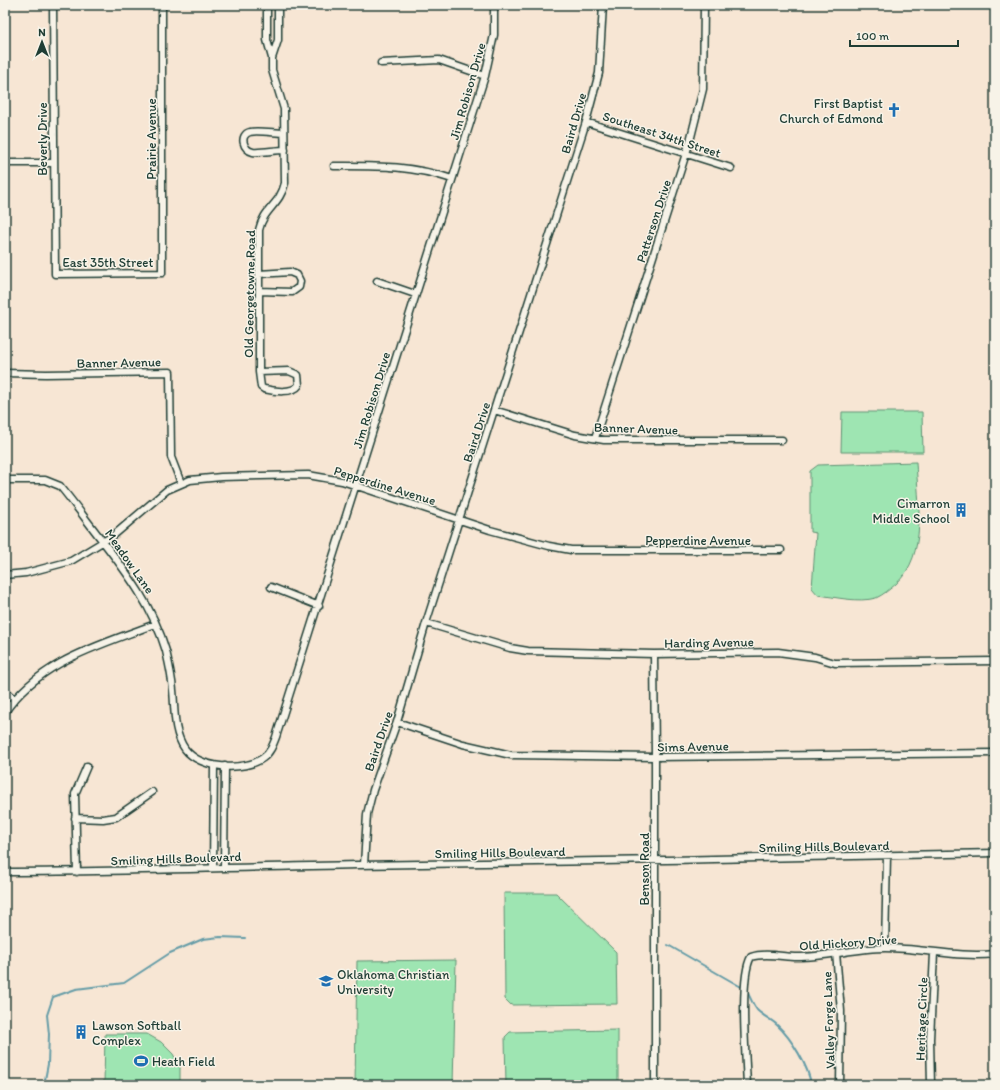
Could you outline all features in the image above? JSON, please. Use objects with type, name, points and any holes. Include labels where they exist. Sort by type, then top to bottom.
[{"type":"street","name":"Beverly Drive","points":[[53,5],[55,274]]},
{"type":"street","name":"Prairie Avenue","points":[[162,5],[162,273]]},
{"type":"street","name":"Old Georgetowne Road","points":[[259,372],[293,371],[298,375],[299,385],[295,390],[290,391],[264,389],[260,387],[259,372],[259,274],[261,223],[267,211],[278,202],[285,183],[284,109],[272,70],[272,58],[267,36],[267,5]]},
{"type":"street","name":"Old Georgetowne Road","points":[[272,58],[278,36],[278,5]]},
{"type":"street","name":"Jim Robison Drive","points":[[214,765],[225,766],[254,763],[264,757],[272,747],[319,606],[355,486],[485,76],[494,35],[494,5]]},
{"type":"street","name":"Baird Drive","points":[[364,865],[367,814],[373,790],[397,722],[426,623],[586,122],[599,73],[603,5]]},
{"type":"street","name":"Patterson Drive","points":[[595,438],[686,154],[703,89],[704,5]]},
{"type":"street","points":[[267,36],[278,36]]},
{"type":"street","points":[[381,63],[439,60],[485,76]]},
{"type":"street","name":"Southeast 34th Street","points":[[586,122],[732,168]]},
{"type":"street","points":[[284,133],[251,132],[244,136],[243,140],[247,148],[253,152],[285,150]]},
{"type":"street","points":[[5,163],[53,163]]},
{"type":"street","points":[[334,166],[397,166],[425,171],[452,179]]},
{"type":"street","points":[[259,274],[290,272],[298,275],[300,281],[299,287],[292,292],[259,291]]},
{"type":"street","name":"East 35th Street","points":[[55,274],[162,273]]},
{"type":"street","points":[[377,280],[416,294]]},
{"type":"street","name":"Banner Avenue","points":[[5,373],[46,374],[170,372],[171,457],[181,483]]},
{"type":"street","name":"Banner Avenue","points":[[494,410],[575,435],[613,440],[782,440]]},
{"type":"street","name":"Pepperdine Avenue","points":[[5,575],[26,573],[71,561],[104,542],[133,520],[160,495],[181,483],[199,478],[221,477],[308,475],[355,486],[528,541],[571,550],[781,550]]},
{"type":"street","name":"Meadow Lane","points":[[5,480],[45,480],[60,486],[130,576],[145,601],[166,651],[173,688],[176,729],[181,743],[192,756],[214,765]]},
{"type":"street","points":[[271,587],[319,606]]},
{"type":"street","name":"Harding Avenue","points":[[426,623],[528,652],[654,654],[778,652],[815,657],[835,663],[995,661]]},
{"type":"street","points":[[5,712],[14,699],[34,679],[58,663],[155,624]]},
{"type":"street","name":"Benson Road","points":[[654,654],[656,757],[655,1085]]},
{"type":"street","points":[[5,691],[14,699]]},
{"type":"street","name":"Sims Avenue","points":[[397,722],[462,744],[512,755],[656,757],[995,753]]},
{"type":"street","points":[[213,868],[214,765]]},
{"type":"street","points":[[77,872],[75,818],[76,789],[87,766]]},
{"type":"street","points":[[224,867],[225,766]]},
{"type":"street","points":[[75,818],[103,820],[116,817],[152,792]]},
{"type":"street","name":"Smiling Hills Boulevard","points":[[5,872],[77,872],[224,867],[655,861],[995,853]]},
{"type":"street","points":[[885,948],[888,856]]},
{"type":"street","name":"Old Hickory Drive","points":[[747,1085],[745,1012],[747,967],[751,957],[759,955],[796,957],[885,948],[961,956],[995,954]]},
{"type":"street","name":"Valley Forge Lane","points":[[836,953],[840,1011],[840,1085]]},
{"type":"street","name":"Heritage Circle","points":[[931,1085],[930,1039],[934,953]]},
{"type":"green space","points":[[842,412],[922,412],[923,452],[841,452]]},
{"type":"green space","points":[[916,462],[919,527],[913,558],[906,572],[896,584],[884,594],[876,598],[854,600],[818,595],[812,588],[816,533],[810,532],[810,471],[818,465]]},
{"type":"green space","points":[[504,893],[556,893],[616,952],[617,1004],[511,1005],[505,999]]},
{"type":"green space","points":[[456,960],[453,1085],[355,1085],[357,961]]},
{"type":"green space","points":[[618,1030],[618,1082],[616,1085],[506,1085],[505,1037],[510,1032]]},
{"type":"green space","name":"Heath Field","points":[[105,1034],[147,1034],[161,1042],[173,1054],[180,1067],[180,1085],[104,1085]]},
{"type":"waterway","points":[[44,1085],[48,1064],[49,1034],[47,1015],[53,997],[76,989],[124,983],[170,953],[203,939],[220,937],[245,938]]},
{"type":"waterway","points":[[668,945],[743,988]]},
{"type":"waterway","points":[[747,991],[757,1010],[773,1021],[788,1037],[807,1070],[811,1085]]},
{"type":"place","name":"First Baptist Church of Edmond","points":[[894,110]]},
{"type":"place","name":"Cimarron Middle School","points":[[961,510]]},
{"type":"place","name":"Oklahoma Christian University","points":[[326,981]]},
{"type":"place","name":"Lawson Softball Complex","points":[[81,1032]]},
{"type":"place","name":"Heath Field","points":[[141,1061]]}]
